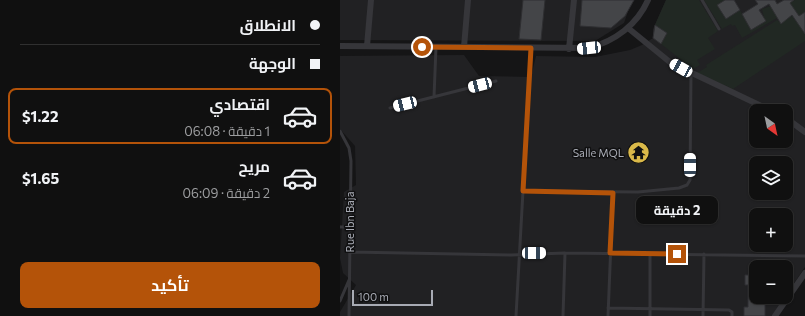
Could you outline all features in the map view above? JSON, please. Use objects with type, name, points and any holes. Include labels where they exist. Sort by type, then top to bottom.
[{"type":"street","points":[[367,46],[371,0]]},
{"type":"street","points":[[464,47],[468,0]]},
{"type":"street","points":[[569,49],[574,0]]},
{"type":"street","points":[[340,46],[589,48],[599,45],[628,28],[640,15],[648,0]]},
{"type":"street","points":[[628,28],[671,62],[690,73],[757,104]]},
{"type":"street","points":[[793,123],[805,132]]},
{"type":"street","points":[[775,316],[805,273]]},
{"type":"lane","points":[[702,0],[719,29]]},
{"type":"lane","points":[[434,97],[436,47]]},
{"type":"lane","points":[[516,316],[531,48]]},
{"type":"lane","points":[[523,191],[613,193],[679,188],[689,182],[690,73]]},
{"type":"lane","points":[[390,108],[496,81]]},
{"type":"lane","name":"Rue Ibn Baja","points":[[340,131],[349,148],[351,161],[349,316]]},
{"type":"lane","points":[[608,316],[613,193]]},
{"type":"lane","points":[[340,226],[350,227]]},
{"type":"lane","points":[[350,252],[511,255],[565,252],[805,256]]},
{"type":"lane","points":[[563,316],[565,252]]},
{"type":"lane","points":[[650,254],[650,316]]},
{"type":"lane","points":[[703,316],[704,254]]},
{"type":"lane","points":[[340,301],[350,278]]},
{"type":"lane","points":[[608,308],[729,310],[732,316]]},
{"type":"shaded area","points":[[340,0],[632,0],[624,23],[595,41],[340,40]]},
{"type":"shaded area","points":[[666,0],[805,0],[805,267],[793,285],[793,260],[749,260],[749,304],[780,304],[772,316],[340,316],[340,312],[356,285],[343,273],[340,258],[344,192],[356,185],[355,146],[340,129],[340,56],[464,55],[479,76],[531,77],[536,56],[595,57],[630,50],[653,38],[653,29]]},
{"type":"shaded area","points":[[666,0],[699,0],[718,31],[708,38],[715,49],[697,60],[700,65],[693,69],[661,44],[667,33],[655,25]]},
{"type":"shaded area","points":[[704,0],[725,0],[717,5],[726,19],[740,10],[751,29],[765,21],[762,9],[771,6],[777,15],[777,18],[742,38],[735,25],[732,26],[731,24],[722,29]]},
{"type":"shaded area","points":[[795,0],[805,0],[805,41],[733,89],[697,73],[707,67],[706,65],[777,20],[781,23],[796,13],[790,3]]},
{"type":"building","points":[[523,0],[545,0],[541,40],[519,39]]},
{"type":"building","points":[[582,0],[634,0],[625,16],[611,28],[580,26]]},
{"type":"building","points":[[725,0],[734,0],[740,10],[726,19],[717,5]]},
{"type":"building","points":[[755,0],[775,0],[777,4],[784,0],[794,0],[790,3],[799,16],[805,12],[805,34],[792,15],[781,24],[769,4],[759,10],[766,21],[751,30],[742,14],[758,4]]},
{"type":"building","points":[[655,25],[667,33],[661,44],[653,38]]},
{"type":"building","points":[[745,275],[749,275],[749,304],[765,304],[765,316],[744,316],[744,307],[748,307],[748,285],[745,285]]},
{"type":"place","name":"Salle MQL","points":[[639,153]]},
{"type":"route","points":[[422,47],[531,48],[523,191],[613,193],[610,253],[677,254]]}]
